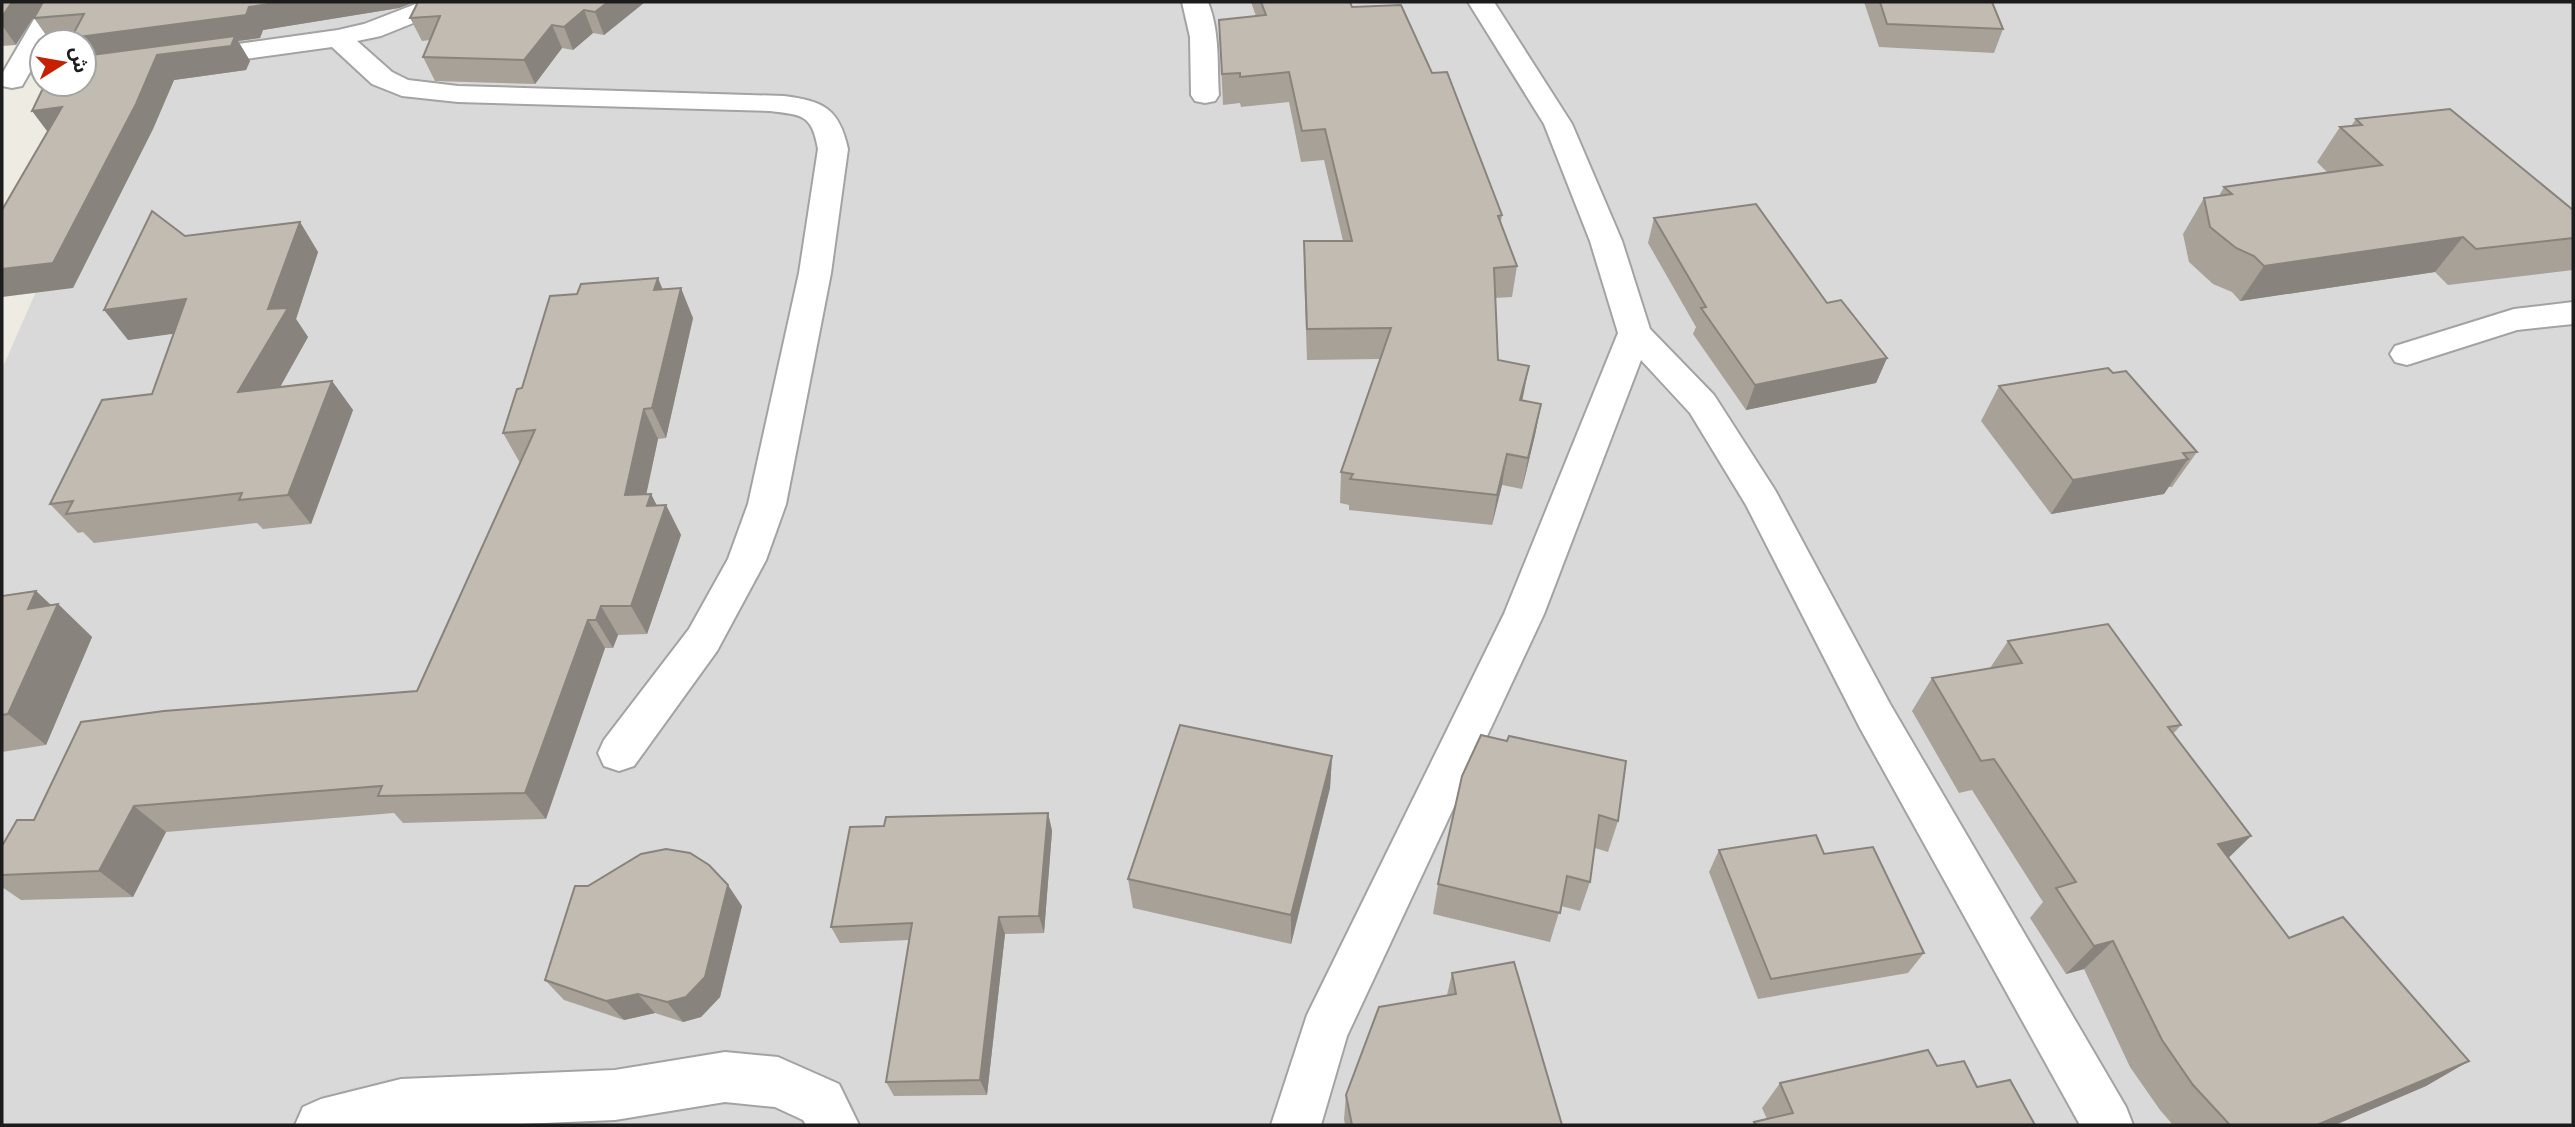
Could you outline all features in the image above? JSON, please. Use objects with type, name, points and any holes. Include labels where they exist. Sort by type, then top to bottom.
[{"type":"street","points":[[7,81],[57,2]]},
{"type":"street","points":[[175,60],[372,30],[444,2]]},
{"type":"street","points":[[1195,2],[1203,22],[1206,44],[1205,95]]},
{"type":"street","points":[[1481,2],[1558,124],[1606,242],[1635,333],[1702,404],[1762,500],[1875,716],[2108,1125]]},
{"type":"street","points":[[338,37],[382,78],[402,88],[458,94],[771,103],[802,107],[822,115],[830,128],[833,149],[815,273],[767,504],[747,560],[703,640],[619,753]]},
{"type":"street","points":[[7,81],[28,79]]},
{"type":"street","points":[[2407,354],[2514,320],[2573,313]]},
{"type":"street","points":[[1296,1125],[1324,1032],[1524,614],[1635,333]]},
{"type":"street","points":[[321,1125],[401,1104],[615,1095],[725,1077],[778,1082],[821,1102],[834,1125]]},
{"type":"shaded area","points":[[163,2],[2573,2],[2573,1125],[2,1125],[2,369]]},
{"type":"building","points":[[2,2],[12,2],[2,17]]},
{"type":"building","points":[[43,2],[281,2],[249,7],[246,15],[98,34],[98,28],[76,28],[84,14],[34,18]]},
{"type":"building","points":[[418,2],[608,2],[595,12],[584,10],[564,27],[552,25],[524,60],[423,57],[440,16],[410,18]]},
{"type":"building","points":[[1261,2],[1350,2],[1352,7],[1401,5],[1432,73],[1447,72],[1502,215],[1498,216],[1517,266],[1494,268],[1498,360],[1529,366],[1520,400],[1541,404],[1528,458],[1507,454],[1497,495],[1350,479],[1353,474],[1341,472],[1391,328],[1307,329],[1304,241],[1352,241],[1325,129],[1302,131],[1289,72],[1240,77],[1240,73],[1222,74],[1219,20],[1266,15]]},
{"type":"building","points":[[1880,2],[1992,2],[2003,29],[1887,24]]},
{"type":"building","points":[[235,36],[231,46],[157,55],[136,104],[53,263],[2,269],[2,210],[62,107],[32,111],[38,98],[98,98],[98,54]]},
{"type":"building","points":[[2450,109],[2573,210],[2573,238],[2476,249],[2463,237],[2264,266],[2254,256],[2236,248],[2210,227],[2204,198],[2232,194],[2224,187],[2382,165],[2340,127],[2362,125],[2356,119]]},
{"type":"building","points":[[1756,204],[1827,303],[1841,300],[1887,358],[1755,385],[1701,308],[1706,307],[1654,218]]},
{"type":"building","points":[[152,211],[185,236],[300,222],[268,309],[288,308],[238,392],[332,381],[288,495],[239,500],[242,493],[66,514],[73,501],[50,504],[102,400],[152,394],[186,299],[104,310]]},
{"type":"building","points":[[658,278],[654,290],[681,288],[652,408],[644,409],[625,495],[651,494],[647,506],[666,505],[631,606],[601,606],[596,620],[588,620],[525,793],[378,796],[382,786],[134,806],[99,871],[2,875],[2,846],[17,820],[34,820],[81,722],[164,711],[417,691],[535,430],[503,433],[517,389],[522,388],[550,296],[577,294],[581,284]]},
{"type":"building","points":[[2108,368],[2113,373],[2126,371],[2197,452],[2183,453],[2188,459],[2073,480],[1999,386]]},
{"type":"building","points":[[36,591],[28,609],[58,604],[8,714],[2,715],[2,596]]},
{"type":"building","points":[[2108,624],[2181,725],[2168,727],[2251,836],[2218,844],[2289,938],[2343,917],[2469,1061],[2317,1125],[2230,1125],[2193,1085],[2162,1040],[2113,941],[2094,946],[2056,888],[2076,882],[1994,759],[1981,761],[1932,678],[2022,663],[2008,641]]},
{"type":"building","points":[[1180,725],[1332,756],[1291,915],[1128,879]]},
{"type":"building","points":[[1481,735],[1507,741],[1509,736],[1626,761],[1618,821],[1599,815],[1590,882],[1567,876],[1560,913],[1438,884],[1462,776]]},
{"type":"building","points":[[1048,813],[1039,916],[999,917],[980,1080],[886,1082],[912,923],[831,927],[850,827],[884,826],[886,817]]},
{"type":"building","points":[[1816,835],[1824,854],[1873,847],[1924,953],[1771,979],[1719,850]]},
{"type":"building","points":[[666,849],[690,853],[709,865],[728,885],[705,977],[686,997],[667,1002],[638,994],[606,1001],[545,980],[575,886],[588,886],[641,854]]},
{"type":"building","points":[[1514,962],[1562,1125],[1352,1125],[1346,1095],[1379,1007],[1456,994],[1452,973]]},
{"type":"building","points":[[1928,1050],[1937,1066],[1964,1061],[1977,1087],[2010,1080],[2035,1125],[1756,1125],[1754,1122],[1793,1113],[1780,1083]]}]
